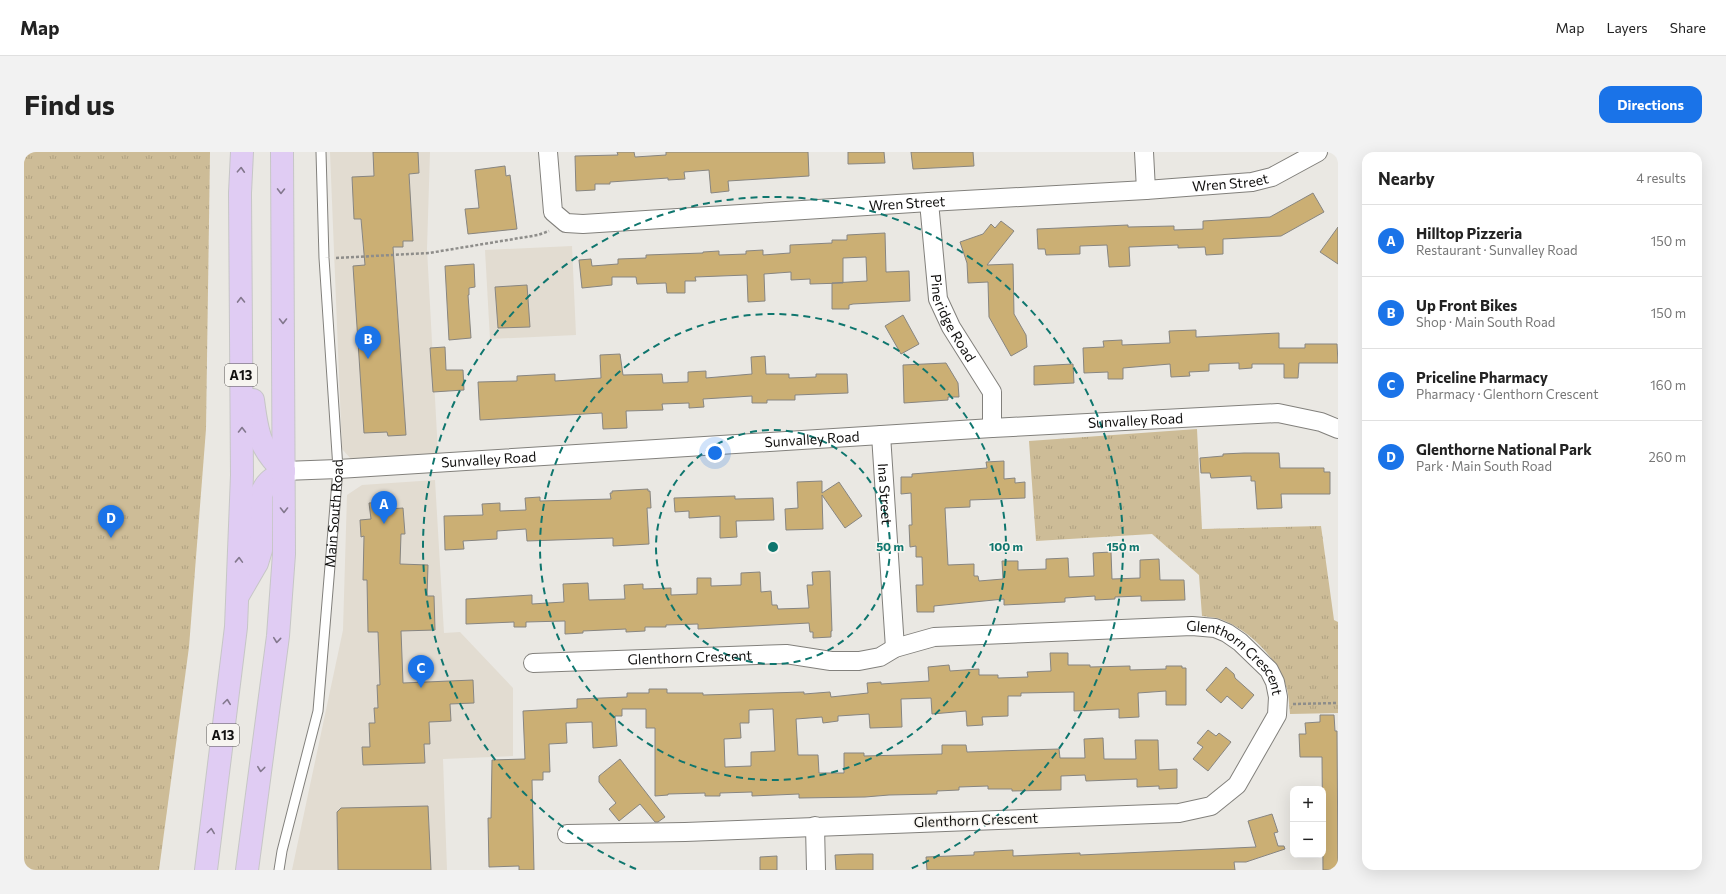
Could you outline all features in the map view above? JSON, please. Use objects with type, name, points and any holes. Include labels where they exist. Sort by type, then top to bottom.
[{"type":"highway","name":"A13","points":[[206,870],[236,627],[242,475],[240,193],[242,152]]},
{"type":"highway","points":[[247,870],[278,636],[284,554],[282,152]]},
{"type":"highway","points":[[241,336],[258,435],[269,456],[284,471]]},
{"type":"highway","points":[[237,599],[257,563],[261,550],[261,495],[263,488],[268,481],[284,471]]},
{"type":"street","points":[[548,152],[553,212],[566,224]]},
{"type":"street","points":[[1144,152],[1146,190]]},
{"type":"street","name":"Wren Street","points":[[566,224],[1146,190],[1252,182],[1272,177],[1318,152]]},
{"type":"street","name":"Pineridge Road","points":[[929,202],[938,298],[951,326],[992,392],[992,428]]},
{"type":"street","name":"Sunvalley Road","points":[[284,471],[338,469],[992,428],[1278,413],[1321,422],[1338,429]]},
{"type":"street","name":"Ina Street","points":[[881,435],[895,648]]},
{"type":"street","name":"Glenthorn Crescent","points":[[533,663],[786,654],[831,661],[859,661],[880,657],[895,648],[934,637],[1205,626],[1227,633],[1255,655],[1269,670],[1275,682],[1278,696],[1277,715],[1237,785],[1211,806],[1179,813],[685,832],[566,834]]},
{"type":"street","points":[[815,826],[816,870]]},
{"type":"lane","name":"Main South Road","points":[[279,870],[282,851],[318,711],[338,469],[324,258],[321,152]]},
{"type":"path","points":[[324,258],[429,253],[538,235],[566,224]]},
{"type":"path","points":[[1278,705],[1338,703]]},
{"type":"shaded area","points":[[330,152],[430,152],[427,249],[438,454],[352,460],[342,449]]},
{"type":"shaded area","points":[[572,246],[576,335],[490,339],[485,250]]},
{"type":"shaded area","points":[[435,480],[444,633],[460,632],[513,688],[513,756],[443,759],[447,870],[292,870],[343,630],[347,495],[362,485]]},
{"type":"green space","points":[[24,152],[210,152],[206,429],[189,647],[159,870],[24,870]]},
{"type":"green space","points":[[1197,429],[1202,529],[1321,526],[1334,620],[1338,622],[1338,713],[1290,714],[1287,689],[1277,667],[1269,656],[1250,637],[1228,622],[1217,618],[1202,616],[1199,575],[1152,534],[1036,541],[1029,441]]},
{"type":"building","points":[[373,152],[418,152],[419,173],[409,174],[413,241],[403,241],[403,247],[393,247],[406,435],[388,436],[387,432],[364,433],[353,266],[365,265],[361,219],[354,219],[352,177],[374,176]]},
{"type":"building","points":[[617,152],[634,152],[635,157],[666,155],[666,152],[808,152],[809,176],[728,181],[729,191],[711,193],[709,170],[684,172],[685,179],[668,180],[668,178],[610,182],[610,184],[595,184],[595,190],[576,191],[575,156],[618,155]]},
{"type":"building","points":[[848,152],[884,152],[885,163],[848,164]]},
{"type":"building","points":[[911,152],[973,152],[974,166],[913,169]]},
{"type":"building","points":[[505,166],[506,176],[510,175],[517,229],[468,234],[465,209],[479,208],[475,170]]},
{"type":"building","points":[[1313,193],[1324,212],[1281,236],[1223,239],[1223,254],[1206,255],[1205,247],[1178,248],[1178,245],[1129,247],[1130,266],[1109,267],[1107,245],[1080,246],[1080,254],[1046,255],[1045,249],[1038,249],[1037,229],[1128,225],[1128,227],[1174,226],[1174,230],[1203,229],[1203,221],[1270,217]]},
{"type":"building","points":[[1001,221],[1014,231],[987,265],[1013,264],[1014,314],[1026,335],[1027,347],[1011,356],[989,317],[988,282],[968,283],[967,263],[960,242],[983,234],[991,224],[995,228]]},
{"type":"building","points":[[1338,227],[1338,264],[1320,252]]},
{"type":"building","points":[[885,233],[886,272],[909,271],[910,301],[853,304],[849,305],[849,309],[832,309],[832,283],[810,284],[810,279],[791,280],[791,272],[764,274],[765,301],[748,302],[747,275],[695,277],[696,281],[685,281],[685,293],[667,293],[666,283],[637,284],[636,277],[612,277],[612,285],[582,288],[579,260],[591,259],[592,266],[618,264],[618,259],[646,258],[646,255],[719,251],[719,255],[746,254],[746,251],[763,250],[763,255],[790,253],[790,245],[832,243],[832,240],[847,240],[847,235]],"holes":[[[866,257],[867,281],[843,282],[843,258]]]},
{"type":"building","points":[[474,264],[475,287],[469,288],[468,295],[471,338],[449,340],[445,266]]},
{"type":"building","points":[[527,285],[530,327],[498,328],[495,287]]},
{"type":"building","points":[[903,315],[919,344],[901,354],[885,326]]},
{"type":"building","points":[[1196,330],[1196,337],[1279,333],[1279,348],[1305,348],[1305,344],[1337,344],[1338,363],[1299,363],[1298,378],[1284,378],[1284,364],[1252,364],[1252,368],[1239,369],[1239,363],[1209,364],[1209,371],[1189,372],[1190,376],[1171,377],[1170,364],[1123,368],[1123,379],[1108,379],[1108,372],[1084,373],[1083,348],[1104,347],[1103,341],[1122,340],[1122,345],[1170,343],[1169,331]]},
{"type":"building","points":[[445,347],[446,370],[463,370],[464,390],[433,392],[430,348]]},
{"type":"building","points":[[620,354],[623,375],[662,374],[663,383],[688,382],[688,372],[706,371],[706,378],[752,374],[751,357],[765,356],[766,374],[789,374],[789,378],[816,377],[816,374],[847,374],[848,393],[795,395],[795,400],[767,400],[767,403],[752,403],[752,396],[703,399],[704,407],[689,408],[689,403],[662,404],[663,410],[626,411],[627,428],[603,429],[602,413],[480,420],[478,382],[517,381],[517,376],[555,374],[555,381],[601,378],[600,355]]},
{"type":"building","points":[[946,363],[958,383],[959,397],[948,397],[948,400],[904,403],[903,365]]},
{"type":"building","points":[[1073,364],[1074,383],[1034,385],[1034,366]]},
{"type":"building","points":[[1279,453],[1280,468],[1324,468],[1324,472],[1330,472],[1330,494],[1281,494],[1282,508],[1257,509],[1255,481],[1251,481],[1251,476],[1211,478],[1210,473],[1201,473],[1200,458],[1223,456],[1223,454]]},
{"type":"building","points":[[1004,461],[1004,479],[1015,478],[1015,483],[1025,482],[1025,498],[970,500],[970,507],[945,508],[948,565],[974,564],[974,576],[978,576],[979,581],[1003,579],[1002,561],[1018,561],[1018,570],[1046,569],[1046,559],[1068,558],[1069,577],[1094,576],[1093,553],[1111,552],[1112,579],[1140,578],[1140,560],[1159,559],[1160,580],[1184,580],[1185,600],[1141,601],[1141,596],[1115,597],[1115,599],[1095,600],[1095,596],[1065,598],[1065,602],[1004,605],[1004,599],[934,606],[934,612],[917,612],[916,585],[923,585],[922,557],[916,557],[916,546],[910,547],[909,525],[912,525],[911,493],[901,494],[901,477],[912,477],[912,474],[987,468],[986,462]]},
{"type":"building","points":[[822,481],[822,493],[839,482],[862,516],[845,528],[822,495],[823,529],[786,530],[785,509],[798,508],[797,482]]},
{"type":"building","points":[[648,489],[648,491],[650,491],[651,508],[647,508],[649,544],[613,546],[613,538],[527,541],[526,529],[497,531],[497,539],[463,541],[464,549],[445,550],[444,516],[483,515],[482,504],[500,503],[500,511],[526,510],[525,498],[540,497],[540,501],[611,499],[610,493],[612,493],[612,491]]},
{"type":"building","points":[[735,496],[735,499],[773,498],[774,520],[736,521],[737,537],[720,538],[720,516],[689,518],[689,511],[675,512],[674,498]]},
{"type":"building","points":[[389,502],[389,509],[403,508],[405,534],[401,534],[400,564],[428,565],[427,596],[434,596],[435,630],[401,631],[403,683],[473,680],[474,703],[450,704],[451,721],[429,722],[430,744],[424,744],[425,763],[363,765],[362,747],[370,747],[369,723],[375,723],[374,708],[378,708],[377,685],[380,685],[378,632],[368,632],[367,580],[363,580],[364,536],[361,537],[360,520],[371,519],[369,503]]},
{"type":"building","points":[[830,571],[831,637],[813,638],[813,632],[810,632],[809,623],[698,629],[698,624],[666,625],[666,627],[645,627],[645,631],[626,632],[626,629],[583,631],[583,633],[565,634],[565,621],[526,622],[526,627],[514,627],[514,622],[466,624],[466,599],[532,595],[532,604],[564,602],[563,584],[588,583],[589,600],[625,599],[624,585],[643,584],[643,589],[671,588],[671,595],[697,594],[697,578],[711,578],[711,586],[741,585],[741,573],[760,572],[761,592],[771,591],[772,605],[777,605],[778,609],[809,608],[807,585],[813,585],[812,572]]},
{"type":"building","points":[[1050,653],[1068,653],[1068,665],[1090,665],[1090,667],[1130,666],[1130,670],[1166,669],[1166,666],[1182,666],[1182,668],[1186,668],[1186,705],[1166,705],[1166,691],[1138,693],[1139,717],[1119,718],[1119,709],[1074,711],[1074,692],[1021,693],[1021,696],[1008,696],[1008,716],[982,717],[983,725],[967,726],[966,711],[932,714],[931,698],[901,699],[902,727],[870,728],[869,714],[838,716],[838,721],[823,723],[822,717],[796,719],[798,755],[818,755],[819,773],[844,773],[844,753],[864,753],[864,756],[942,754],[942,745],[966,745],[967,752],[1059,749],[1060,758],[1085,758],[1084,739],[1103,738],[1104,759],[1136,759],[1135,740],[1158,740],[1159,770],[1177,769],[1177,788],[1159,789],[1159,786],[1137,787],[1137,779],[1086,781],[1085,775],[1061,776],[1061,790],[1012,791],[1012,789],[988,789],[988,786],[959,787],[959,790],[937,791],[937,794],[865,797],[799,798],[799,794],[752,796],[752,792],[720,793],[720,796],[705,796],[705,793],[668,794],[655,796],[655,728],[646,728],[646,709],[622,709],[622,716],[615,716],[617,746],[593,748],[592,722],[566,723],[567,743],[549,744],[550,772],[543,772],[543,780],[532,780],[534,870],[519,870],[519,866],[489,867],[488,818],[491,818],[492,760],[525,759],[523,711],[577,708],[577,699],[627,697],[627,693],[649,693],[649,689],[667,689],[667,693],[703,693],[703,695],[804,692],[804,694],[830,692],[831,697],[868,693],[867,683],[881,682],[881,684],[929,681],[928,667],[949,665],[950,671],[979,669],[979,675],[998,675],[998,678],[1028,677],[1027,672],[1051,671]],"holes":[[[773,709],[775,751],[751,752],[751,766],[725,767],[724,739],[741,738],[740,723],[749,723],[749,710]]]},
{"type":"building","points":[[1226,667],[1234,674],[1235,678],[1254,695],[1242,709],[1227,696],[1221,703],[1206,690]]},
{"type":"building","points":[[1320,715],[1334,715],[1335,731],[1337,731],[1338,870],[1323,870],[1323,858],[1326,858],[1326,786],[1322,786],[1322,757],[1300,757],[1299,734],[1306,734],[1305,723],[1320,722]]},
{"type":"building","points":[[1208,730],[1216,736],[1219,733],[1231,742],[1208,771],[1193,759],[1203,747],[1197,743]]},
{"type":"building","points":[[620,759],[665,817],[658,822],[655,822],[640,804],[619,821],[609,809],[616,803],[599,782],[599,776]]},
{"type":"building","points":[[428,806],[431,870],[338,870],[337,812],[341,808]]},
{"type":"building","points":[[1272,814],[1278,832],[1274,833],[1278,846],[1284,846],[1285,849],[1246,862],[1234,862],[1235,870],[927,870],[926,857],[974,855],[974,852],[1013,850],[1013,856],[1080,853],[1080,855],[1256,847],[1248,821]]},
{"type":"building","points":[[873,854],[873,870],[836,870],[835,855]]},
{"type":"building","points":[[777,856],[777,870],[760,870],[760,857]]},
{"type":"place","name":"Up Front Bikes","points":[[368,359]]},
{"type":"place","name":"Hilltop Pizzeria","points":[[384,524]]},
{"type":"place","name":"Glenthorne National Park","points":[[111,538]]},
{"type":"place","name":"Priceline Pharmacy","points":[[421,688]]}]
